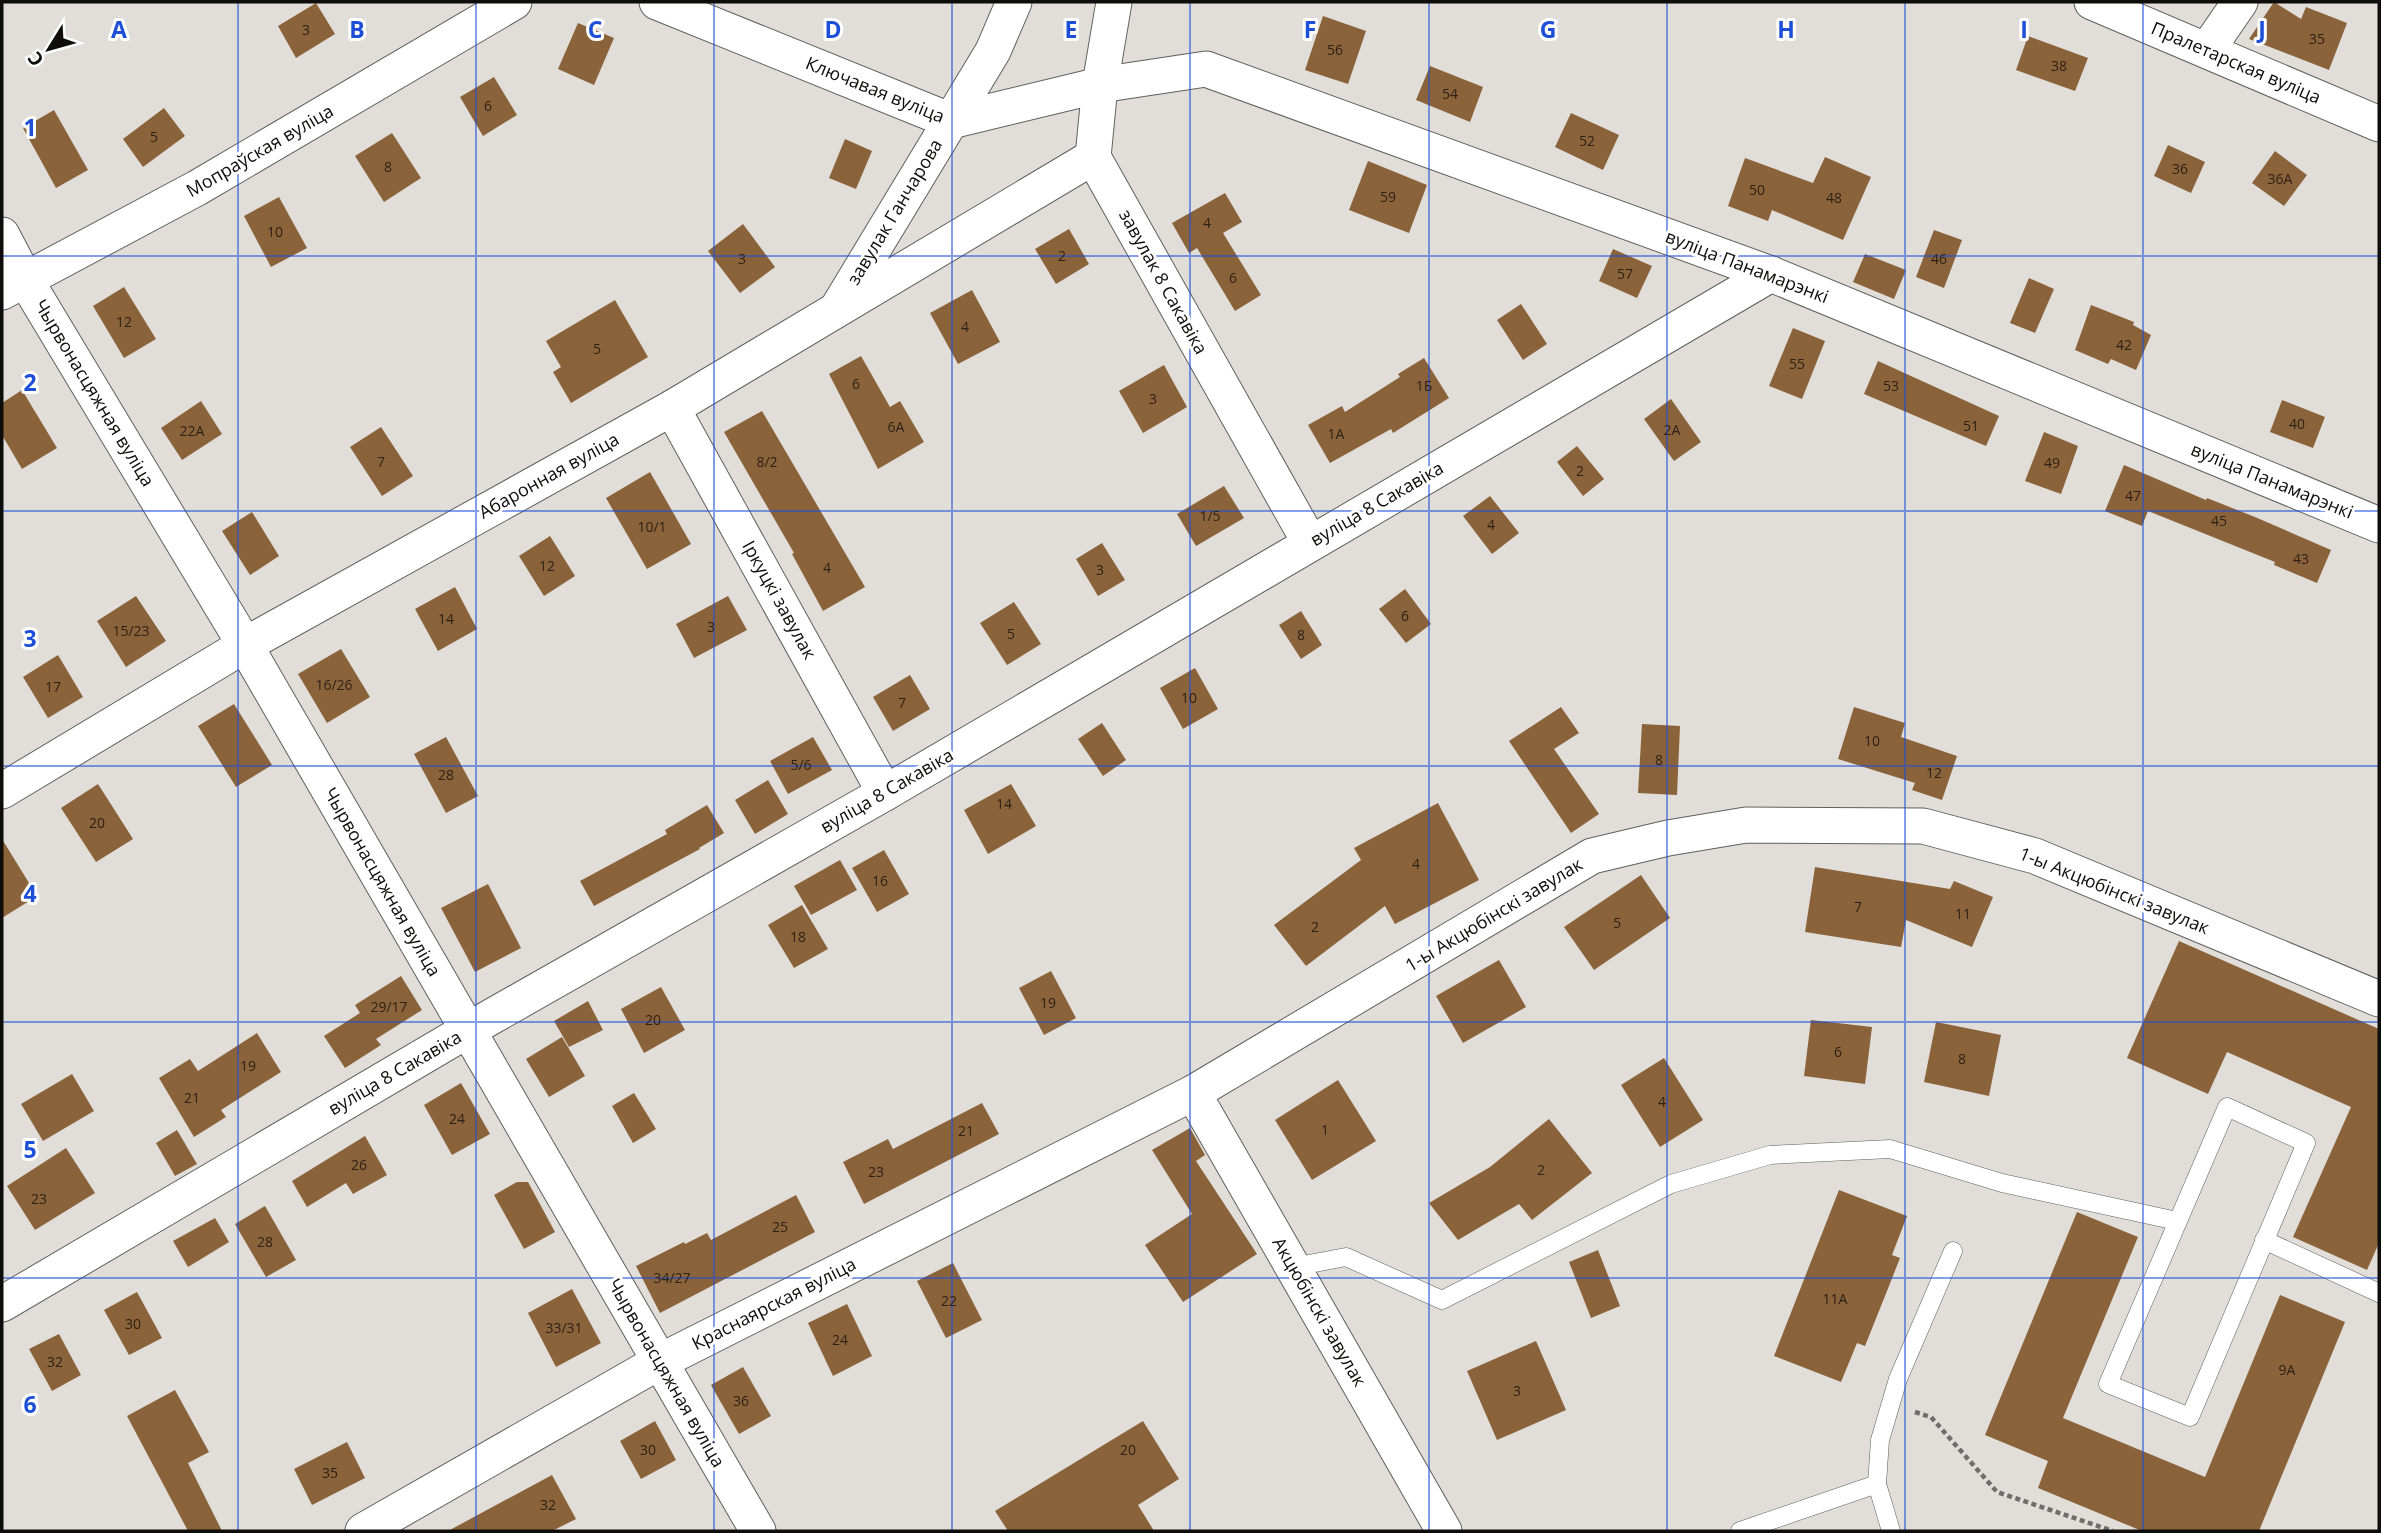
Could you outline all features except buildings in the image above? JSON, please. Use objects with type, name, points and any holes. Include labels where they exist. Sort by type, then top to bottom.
[{"type":"street","name":"Мопраўская вуліца","points":[[13,286],[197,188],[514,2]]},
{"type":"street","name":"Ключавая вуліца","points":[[657,2],[951,121],[1100,85]]},
{"type":"street","name":"завулак Ганчарова","points":[[835,312],[993,51],[1014,2]]},
{"type":"street","points":[[1093,157],[1100,85],[1114,2]]},
{"type":"street","name":"Пралетарская вуліца","points":[[2092,2],[2379,124]]},
{"type":"street","points":[[2207,50],[2240,2]]},
{"type":"street","name":"вуліца Панамарэнкі","points":[[1100,85],[1206,69],[1771,274],[2379,525]]},
{"type":"street","name":"Абаронная вуліца","points":[[2,791],[246,645],[672,408],[1093,157]]},
{"type":"street","name":"завулак 8 Сакавіка","points":[[1093,157],[1310,543]]},
{"type":"street","name":"Чырвонасцяжная вуліца","points":[[2,235],[13,286],[246,645],[758,1531]]},
{"type":"street","name":"вуліца 8 Сакавіка","points":[[2,1304],[468,1030],[886,793],[1771,274]]},
{"type":"street","name":"Іркуцкі завулак","points":[[672,408],[886,793]]},
{"type":"street","name":"1-ы Акцюбінскі завулак","points":[[1193,1093],[1592,856],[1668,838],[1746,825],[1923,827],[2035,856],[2379,999]]},
{"type":"street","name":"Акцюбінскі завулак","points":[[1193,1093],[1444,1531]]},
{"type":"street","name":"Краснаярская вуліца","points":[[363,1531],[659,1362],[1193,1093]]},
{"type":"lane","points":[[2227,1107],[2306,1143],[2264,1240],[2190,1417],[2108,1384],[2227,1107]]},
{"type":"lane","points":[[1293,1267],[1346,1257],[1442,1300],[1671,1184],[1769,1155],[1890,1149],[2002,1183],[2177,1221]]},
{"type":"lane","points":[[2264,1240],[2379,1293]]},
{"type":"lane","points":[[1891,1531],[1877,1484],[1880,1440],[1898,1379],[1953,1251]]},
{"type":"lane","points":[[1740,1531],[1877,1484]]},
{"type":"path","points":[[1891,1404],[1931,1417],[1997,1492],[2113,1531]]}]
